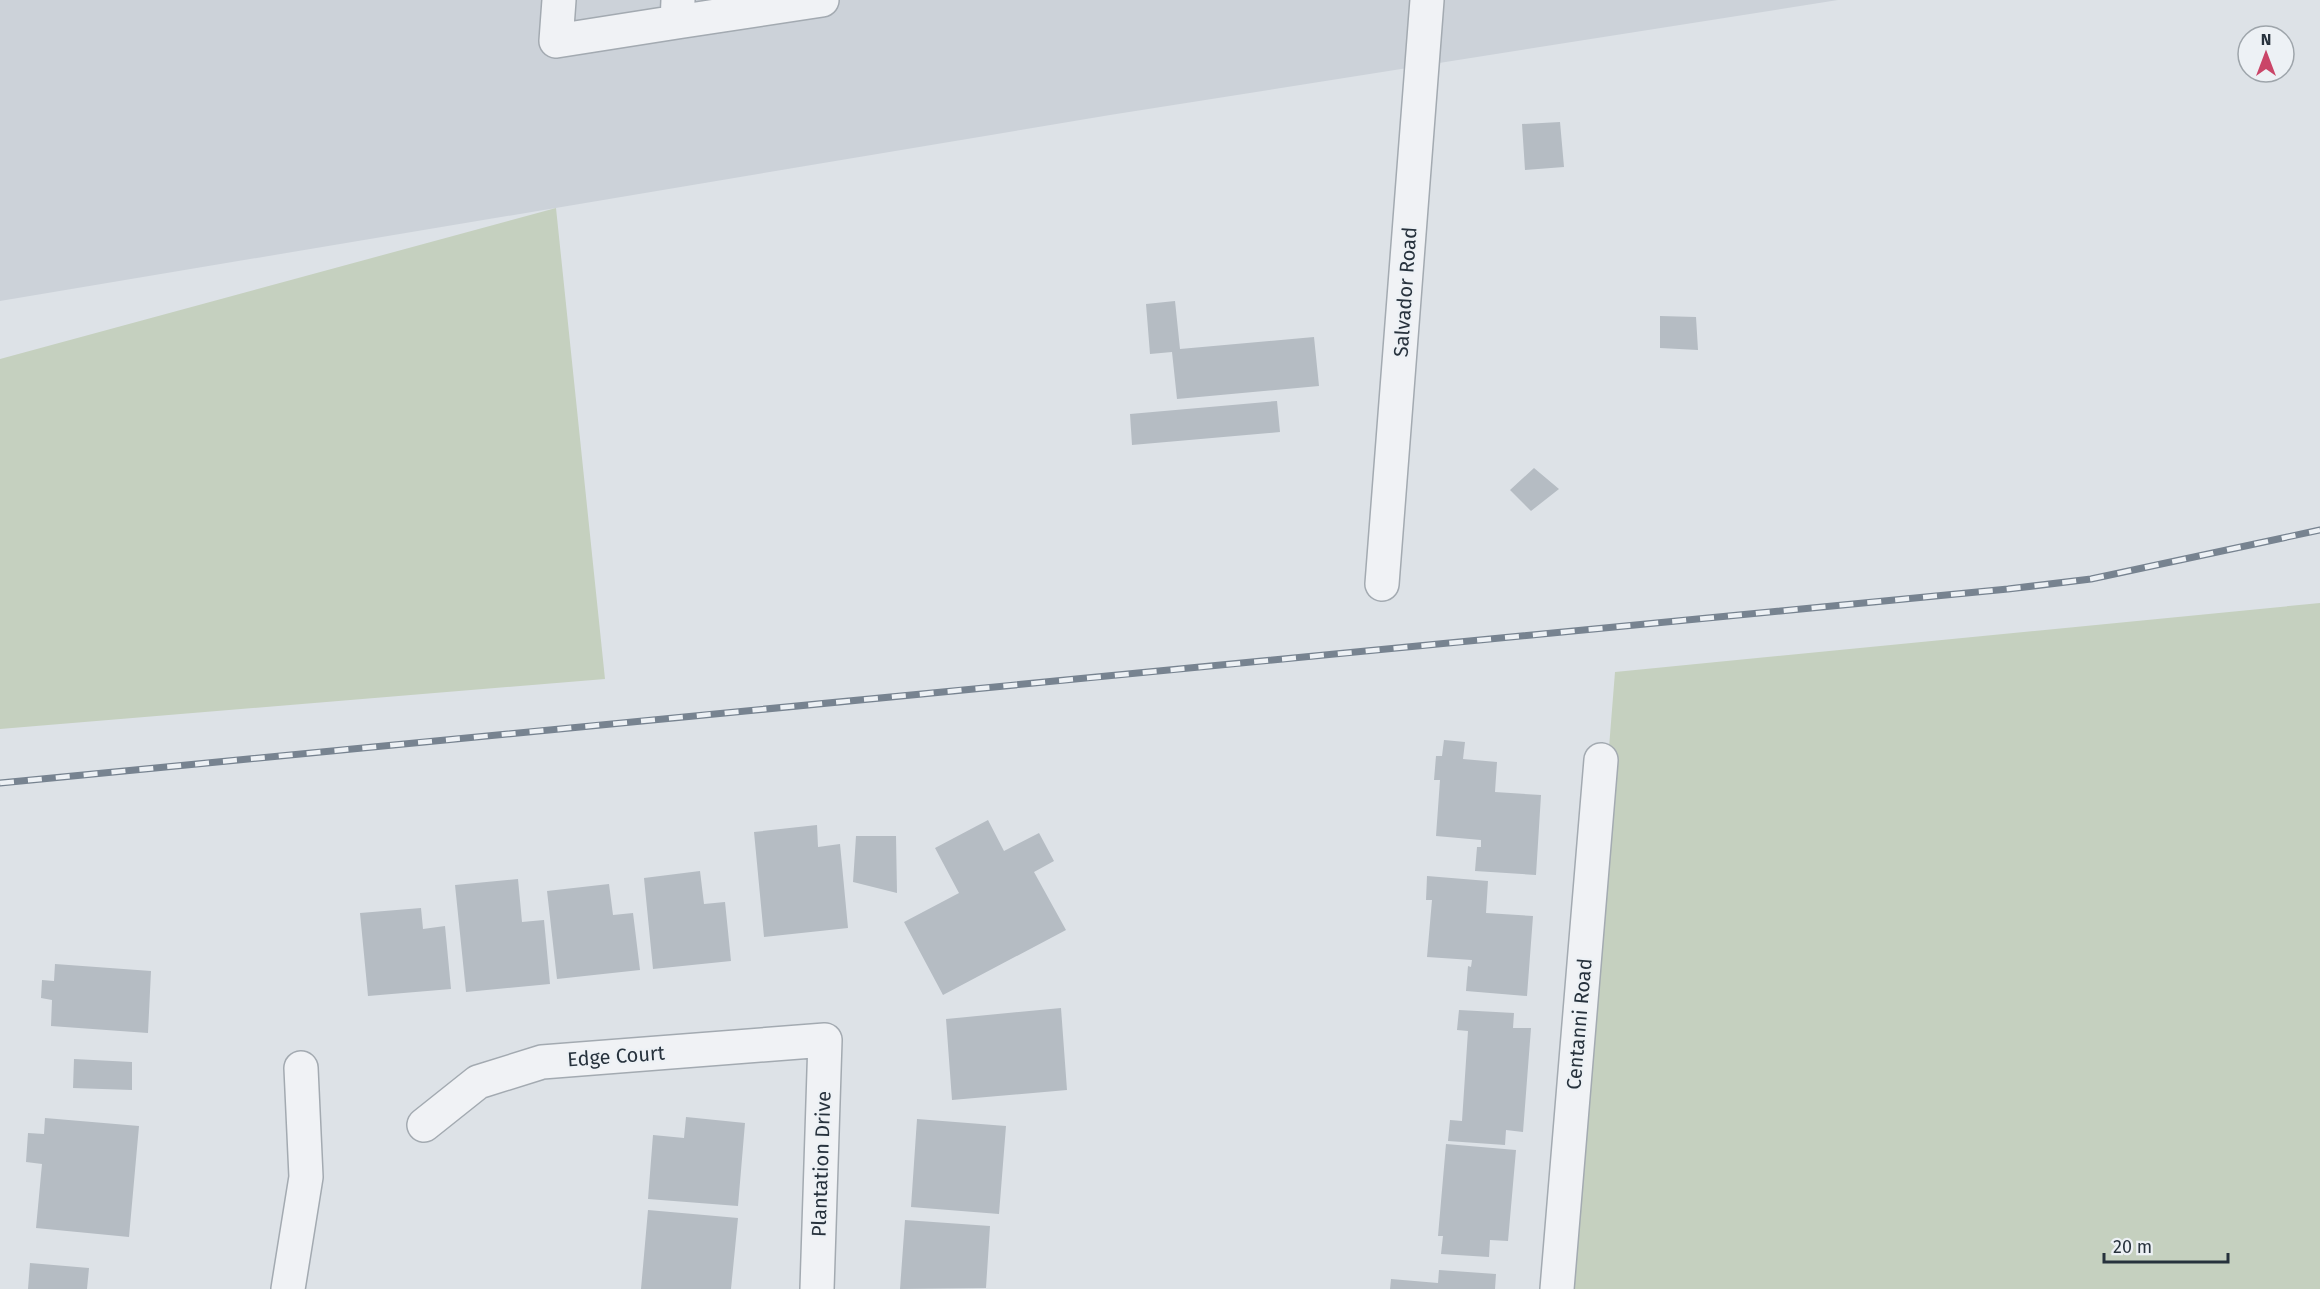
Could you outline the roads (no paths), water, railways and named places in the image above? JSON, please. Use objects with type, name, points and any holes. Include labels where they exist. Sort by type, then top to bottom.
[{"type":"street","points":[[559,0],[556,41],[677,11],[822,0]]},
{"type":"street","name":"Salvador Road","points":[[1382,584],[1427,0]]},
{"type":"street","name":"Centanni Road","points":[[1557,1289],[1601,760]]},
{"type":"street","name":"Edge Court","points":[[424,1125],[478,1082],[542,1062],[825,1040]]},
{"type":"street","name":"Plantation Drive","points":[[817,1289],[825,1040]]},
{"type":"street","points":[[288,1289],[306,1177],[301,1068]]},
{"type":"railway","points":[[0,783],[2008,589],[2091,579],[2320,530]]}]
